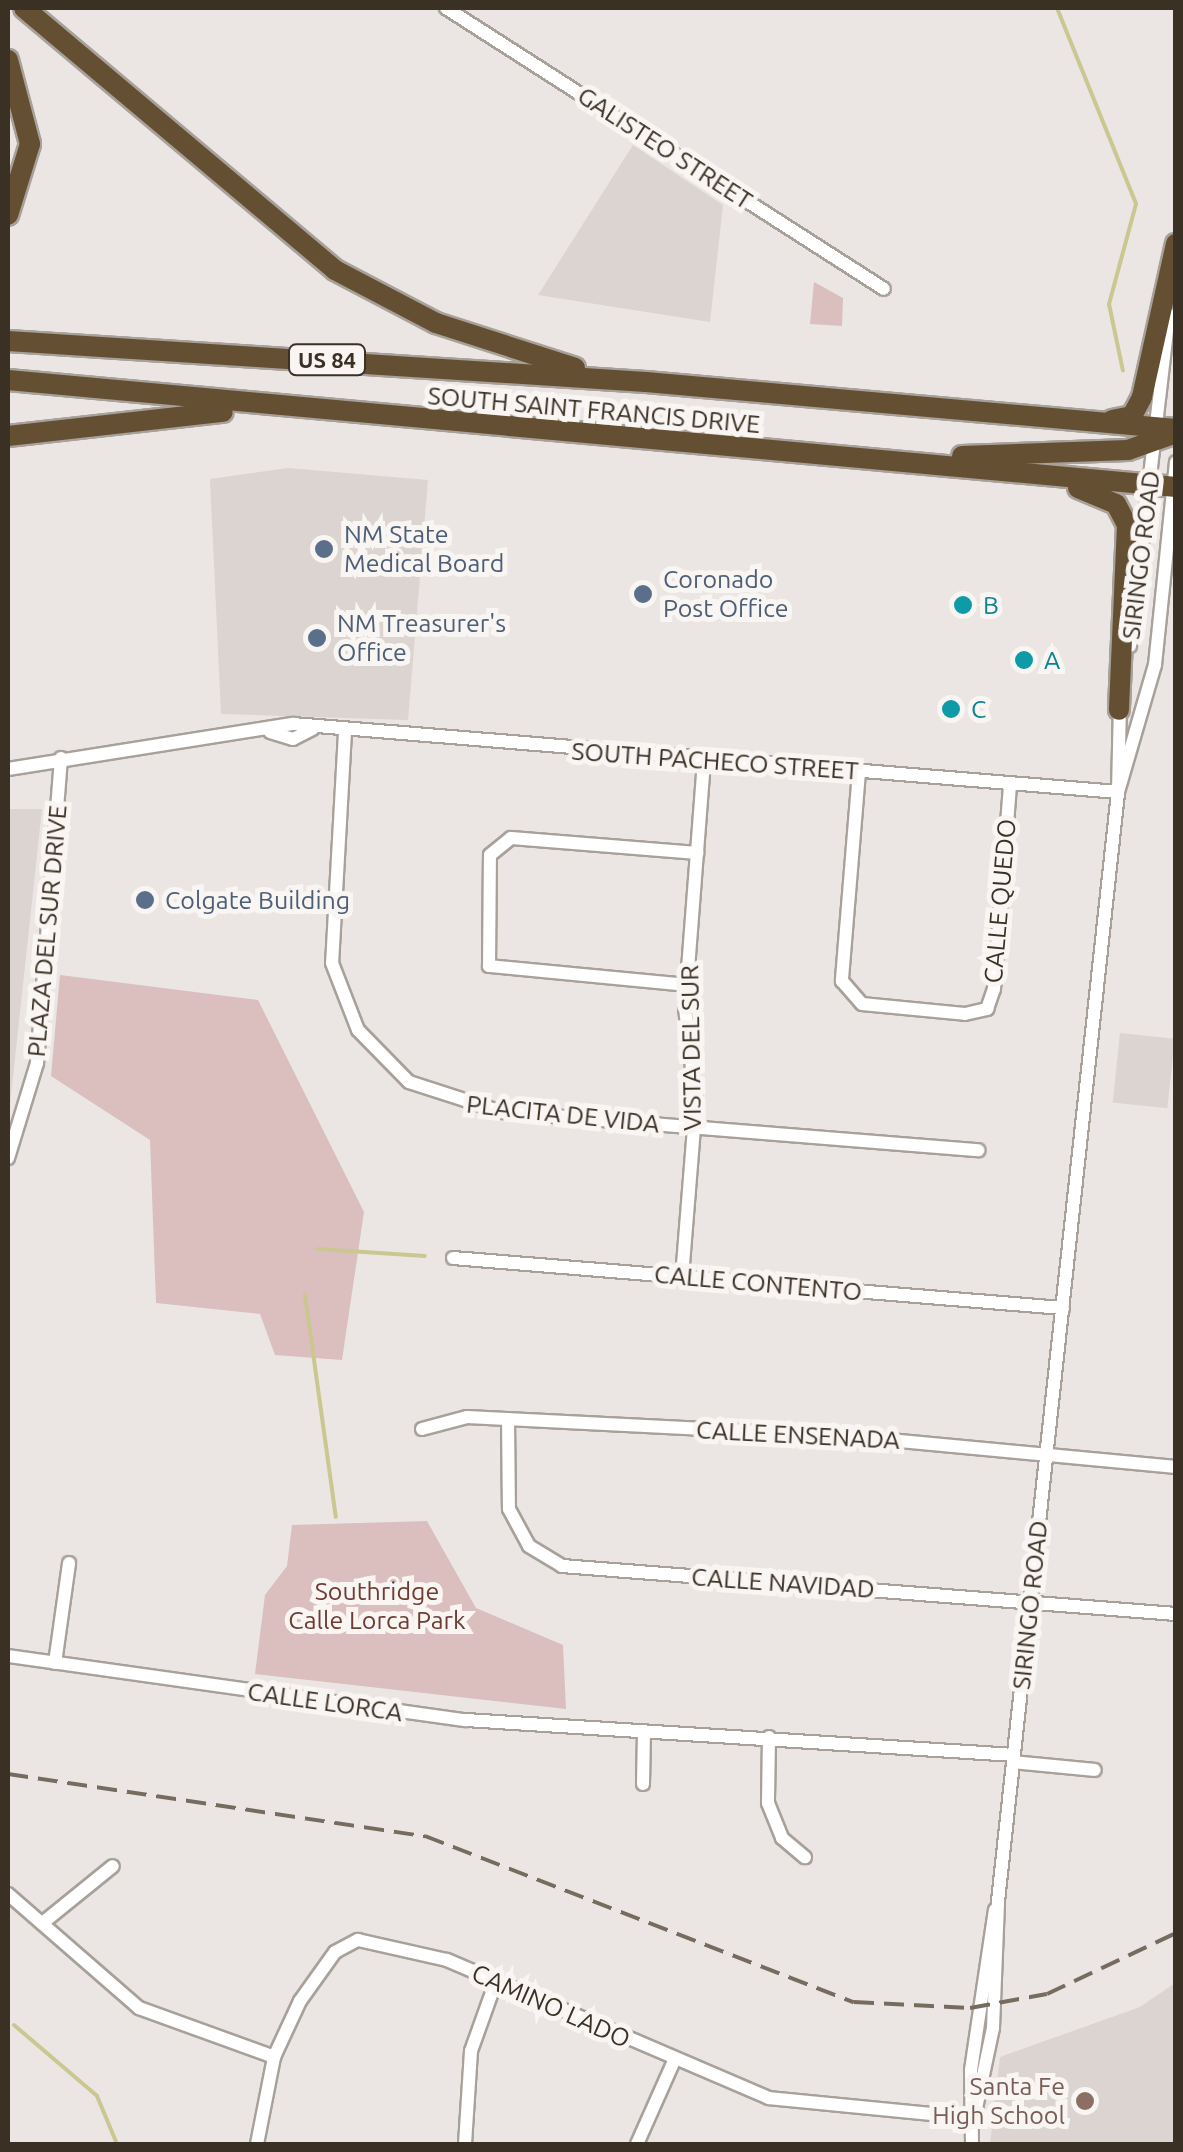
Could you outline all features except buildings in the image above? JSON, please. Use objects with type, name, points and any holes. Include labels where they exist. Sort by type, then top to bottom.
[{"type":"highway","points":[[24,8],[334,270],[477,339],[646,382]]},
{"type":"highway","points":[[8,60],[30,144],[8,215]]},
{"type":"highway","points":[[1100,422],[1132,416],[1142,397],[1176,244]]},
{"type":"highway","name":"SOUTH SAINT FRANCIS DRIVE","points":[[8,341],[646,382],[1100,422],[1165,433]]},
{"type":"highway","name":"SOUTH SAINT FRANCIS DRIVE","points":[[8,380],[1150,485]]},
{"type":"highway","points":[[8,436],[177,414],[346,412]]},
{"type":"highway","points":[[855,458],[1165,433]]},
{"type":"highway","points":[[973,469],[1088,489],[1116,504],[1130,573],[1119,710]]},
{"type":"highway","points":[[1150,485],[1175,474]]},
{"type":"street","name":"GALISTEO STREET","points":[[446,8],[884,289]]},
{"type":"street","name":"SIRINGO ROAD","points":[[972,2144],[974,2118],[988,2076],[998,1901],[1118,792],[1119,710],[1150,485],[1165,433],[1176,258]]},
{"type":"street","name":"SIRINGO ROAD","points":[[1118,792],[1155,665],[1175,474]]},
{"type":"street","name":"SOUTH PACHECO STREET","points":[[8,769],[61,758],[270,732],[293,739],[313,730],[1118,792]]},
{"type":"street","name":"PLACITA DE VIDA","points":[[344,732],[330,948],[349,1014],[380,1058],[462,1106],[978,1150]]},
{"type":"street","name":"PLAZA DEL SUR DRIVE","points":[[8,1158],[26,1121],[37,1063],[61,758]]},
{"type":"street","name":"VISTA DEL SUR","points":[[682,1277],[694,1127],[687,985],[704,760]]},
{"type":"street","name":"CALLE QUEDO","points":[[858,772],[842,982],[862,1004],[965,1014],[987,1010],[994,988],[1010,784]]},
{"type":"street","points":[[687,985],[489,966],[488,874],[491,850],[506,838],[697,853]]},
{"type":"street","name":"CALLE CONTENTO","points":[[453,1258],[1063,1308]]},
{"type":"street","name":"CALLE ENSENADA","points":[[422,1429],[458,1417],[508,1419],[1046,1454],[1176,1467]]},
{"type":"street","name":"CALLE NAVIDAD","points":[[508,1419],[509,1510],[529,1546],[562,1566],[1030,1599],[1176,1614]]},
{"type":"street","points":[[55,1663],[69,1563]]},
{"type":"street","name":"CALLE LORCA","points":[[8,1656],[438,1718],[644,1733],[768,1736],[1014,1758],[1095,1770]]},
{"type":"street","points":[[643,1784],[644,1733]]},
{"type":"street","points":[[768,1736],[768,1803],[782,1838],[805,1857]]},
{"type":"street","points":[[45,1921],[112,1866]]},
{"type":"street","points":[[8,1894],[45,1921],[139,2008],[274,2057]]},
{"type":"street","name":"CAMINO LADO","points":[[258,2144],[274,2057],[310,1982],[351,1942],[403,1946],[674,2060],[805,2106],[974,2118]]},
{"type":"street","points":[[465,2144],[472,2051],[496,1982]]},
{"type":"street","points":[[637,2144],[674,2060]]},
{"type":"shaded area","points":[[633,145],[723,205],[710,322],[538,295]]},
{"type":"shaded area","points":[[288,468],[428,480],[408,720],[221,714],[210,479]]},
{"type":"shaded area","points":[[8,809],[42,809],[8,1123]]},
{"type":"shaded area","points":[[1120,1033],[1175,1039],[1167,1108],[1113,1103]]},
{"type":"shaded area","name":"Santa Fe High School","points":[[1175,1983],[1175,2144],[990,2144],[1000,2057],[1140,2007]]},
{"type":"green space","points":[[814,282],[843,298],[842,326],[810,324]]},
{"type":"green space","points":[[60,975],[258,1000],[364,1212],[342,1360],[275,1355],[260,1314],[156,1303],[150,1140],[51,1076]]},
{"type":"green space","name":"Southridge Calle Lorca Park","points":[[427,1521],[476,1608],[563,1645],[566,1709],[255,1674],[265,1595],[287,1566],[292,1525]]},
{"type":"waterway","points":[[1057,8],[1136,204],[1109,304],[1123,371]]},
{"type":"waterway","points":[[318,1249],[425,1256]]},
{"type":"waterway","points":[[305,1295],[336,1517]]},
{"type":"waterway","points":[[14,2025],[97,2096],[117,2144]]},
{"type":"railway","points":[[8,1774],[425,1836],[854,2002],[970,2008],[1047,1994],[1176,1933]]},
{"type":"place","name":"NM State Medical Board","points":[[324,549]]},
{"type":"place","name":"Coronado Post Office","points":[[643,594]]},
{"type":"place","name":"B","points":[[963,605]]},
{"type":"place","name":"NM Treasurer's Office","points":[[317,638]]},
{"type":"place","name":"A","points":[[1024,660]]},
{"type":"place","name":"C","points":[[951,709]]},
{"type":"place","name":"Colgate Building","points":[[145,900]]},
{"type":"place","name":"Santa Fe High School","points":[[1085,2101]]}]
